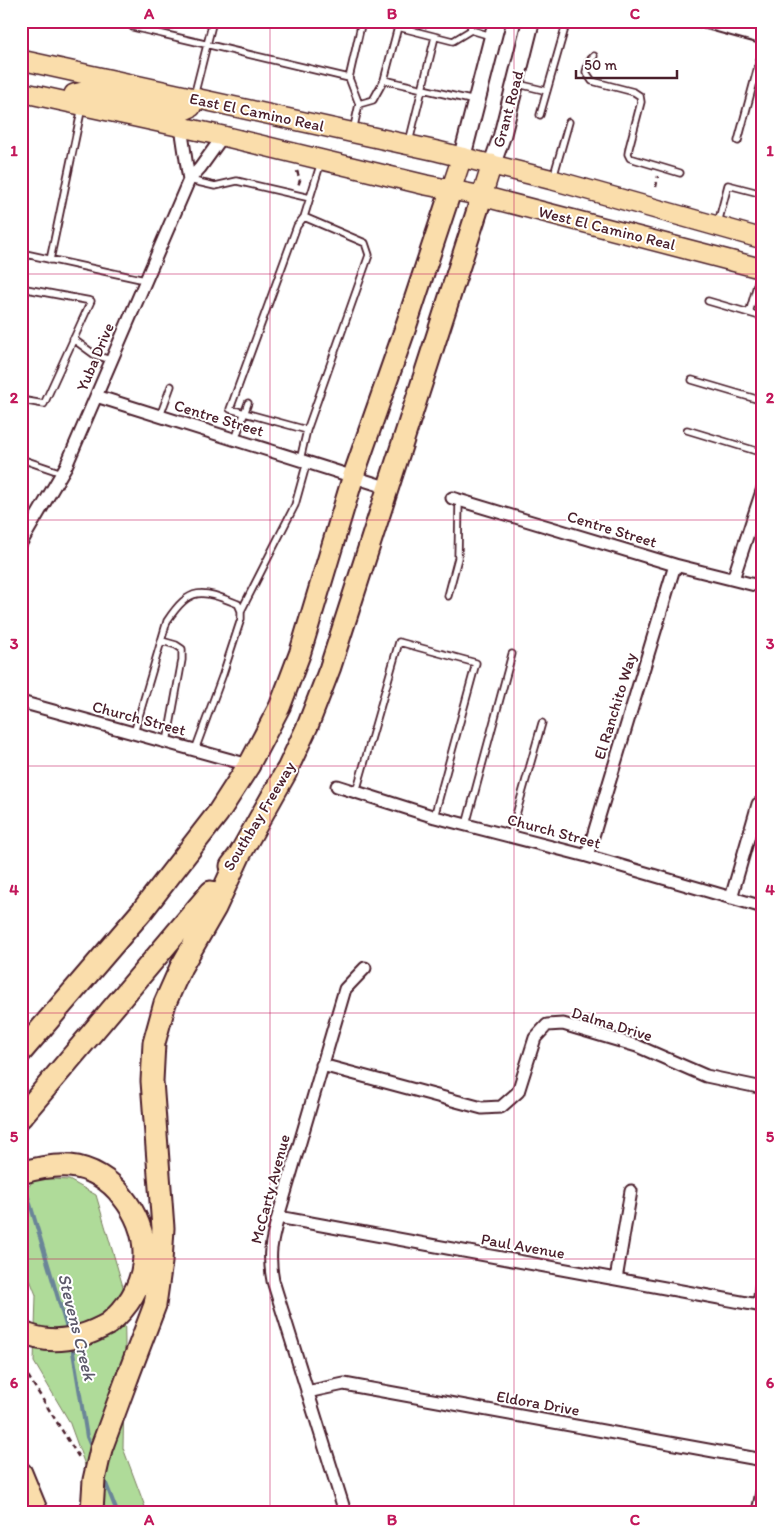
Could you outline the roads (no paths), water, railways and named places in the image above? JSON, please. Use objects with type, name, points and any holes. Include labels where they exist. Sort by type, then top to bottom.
[{"type":"highway","points":[[21,1052],[142,912],[218,813],[249,765],[280,706],[300,653],[353,477],[451,190]]},
{"type":"highway","name":"Southbay Freeway","points":[[22,1117],[198,910],[240,854],[286,772],[308,725],[330,668],[482,196]]},
{"type":"highway","points":[[92,1511],[94,1480],[101,1449],[155,1305],[161,1262],[163,1228],[152,1082],[154,1044],[165,1003],[181,967],[215,908],[240,854]]},
{"type":"highway","points":[[21,1034],[60,1008]]},
{"type":"highway","points":[[21,1173],[48,1167],[72,1166],[100,1176],[115,1186],[134,1213],[144,1240],[144,1260],[138,1286],[120,1314],[108,1324],[80,1336],[64,1340],[38,1338],[23,1326]]},
{"type":"highway","points":[[21,1473],[36,1512]]},
{"type":"main road","name":"Grant Road","points":[[482,196],[531,21]]},
{"type":"main road","name":"Grant Road","points":[[451,190],[462,157],[495,29]]},
{"type":"main road","name":"East El Camino Real","points":[[21,60],[492,164]]},
{"type":"main road","points":[[21,74],[30,74],[47,66]]},
{"type":"main road","name":"East El Camino Real","points":[[21,92],[181,126],[451,190]]},
{"type":"main road","points":[[53,99],[83,92],[180,112],[191,107],[193,98]]},
{"type":"main road","name":"West El Camino Real","points":[[492,164],[763,239]]},
{"type":"main road","name":"West El Camino Real","points":[[451,190],[482,196],[762,269]]},
{"type":"street","points":[[708,22],[763,38]]},
{"type":"street","points":[[181,126],[189,180]]},
{"type":"street","name":"Yuba Drive","points":[[21,543],[62,473],[189,180],[223,136]]},
{"type":"street","name":"Centre Street","points":[[96,396],[389,488]]},
{"type":"street","points":[[733,579],[763,488]]},
{"type":"street","name":"Centre Street","points":[[456,499],[675,565],[763,587]]},
{"type":"street","name":"El Ranchito Way","points":[[587,856],[675,565]]},
{"type":"street","name":"Church Street","points":[[21,702],[249,765]]},
{"type":"street","name":"Church Street","points":[[337,786],[434,816],[587,856],[763,907]]},
{"type":"street","points":[[731,898],[760,804]]},
{"type":"street","name":"McCarty Avenue","points":[[345,1512],[273,1281],[269,1262],[270,1247],[278,1217],[345,989],[365,968]]},
{"type":"street","name":"Dalma Drive","points":[[322,1065],[482,1108],[501,1107],[518,1092],[535,1038],[547,1025],[563,1024],[637,1046],[706,1076],[763,1088]]},
{"type":"street","points":[[616,1279],[631,1191]]},
{"type":"street","name":"Paul Avenue","points":[[278,1217],[761,1305]]},
{"type":"street","points":[[761,1305],[763,1272]]},
{"type":"street","name":"Eldora Drive","points":[[307,1392],[344,1384],[763,1460]]},
{"type":"street","points":[[758,1512],[763,1487]]},
{"type":"lane","points":[[84,21],[95,24],[96,21]]},
{"type":"lane","points":[[134,21],[133,27],[349,78]]},
{"type":"lane","points":[[193,98],[213,21]]},
{"type":"lane","points":[[352,132],[359,104],[349,78],[362,21]]},
{"type":"lane","points":[[470,21],[471,30]]},
{"type":"lane","points":[[540,115],[567,21]]},
{"type":"lane","points":[[359,104],[373,100],[384,80],[398,27],[453,41],[471,30],[495,29]]},
{"type":"lane","points":[[408,144],[435,37]]},
{"type":"lane","points":[[738,141],[763,48]]},
{"type":"lane","points":[[594,56],[589,61],[586,72],[592,81],[634,92],[640,96],[628,154],[630,158],[680,173]]},
{"type":"lane","points":[[384,80],[477,101]]},
{"type":"lane","points":[[515,83],[547,91]]},
{"type":"lane","points":[[50,260],[82,105]]},
{"type":"lane","points":[[553,180],[569,122]]},
{"type":"lane","points":[[307,430],[230,409],[297,226],[304,216],[322,159]]},
{"type":"lane","points":[[189,180],[215,186],[237,182],[310,198]]},
{"type":"lane","points":[[717,226],[728,185],[763,194]]},
{"type":"lane","points":[[241,611],[295,505],[304,461],[307,430],[369,255],[365,243],[304,216]]},
{"type":"lane","points":[[21,253],[145,280]]},
{"type":"lane","points":[[749,313],[762,269]]},
{"type":"lane","points":[[21,288],[91,301],[44,404],[21,400]]},
{"type":"lane","points":[[708,301],[763,317]]},
{"type":"lane","points":[[73,339],[96,355],[111,360]]},
{"type":"lane","points":[[692,380],[763,401]]},
{"type":"lane","points":[[160,416],[172,386]]},
{"type":"lane","points":[[235,440],[248,403]]},
{"type":"lane","points":[[687,430],[763,453]]},
{"type":"lane","points":[[21,459],[62,473]]},
{"type":"lane","points":[[448,596],[458,558],[456,499]]},
{"type":"lane","points":[[134,734],[167,621],[174,610],[186,598],[198,594],[211,594],[238,604],[241,611],[241,619],[224,674],[195,750]]},
{"type":"lane","points":[[162,641],[182,649],[182,660],[167,742]]},
{"type":"lane","points":[[356,792],[399,642],[476,663],[434,816]]},
{"type":"lane","points":[[466,825],[512,654]]},
{"type":"lane","points":[[510,836],[542,723]]},
{"type":"waterway","name":"Stevens Creek","points":[[23,1180],[68,1332]]},
{"type":"waterway","name":"Stevens Creek","points":[[72,1346],[87,1437],[93,1451]]},
{"type":"waterway","name":"Stevens Creek","points":[[103,1476],[117,1512]]}]
